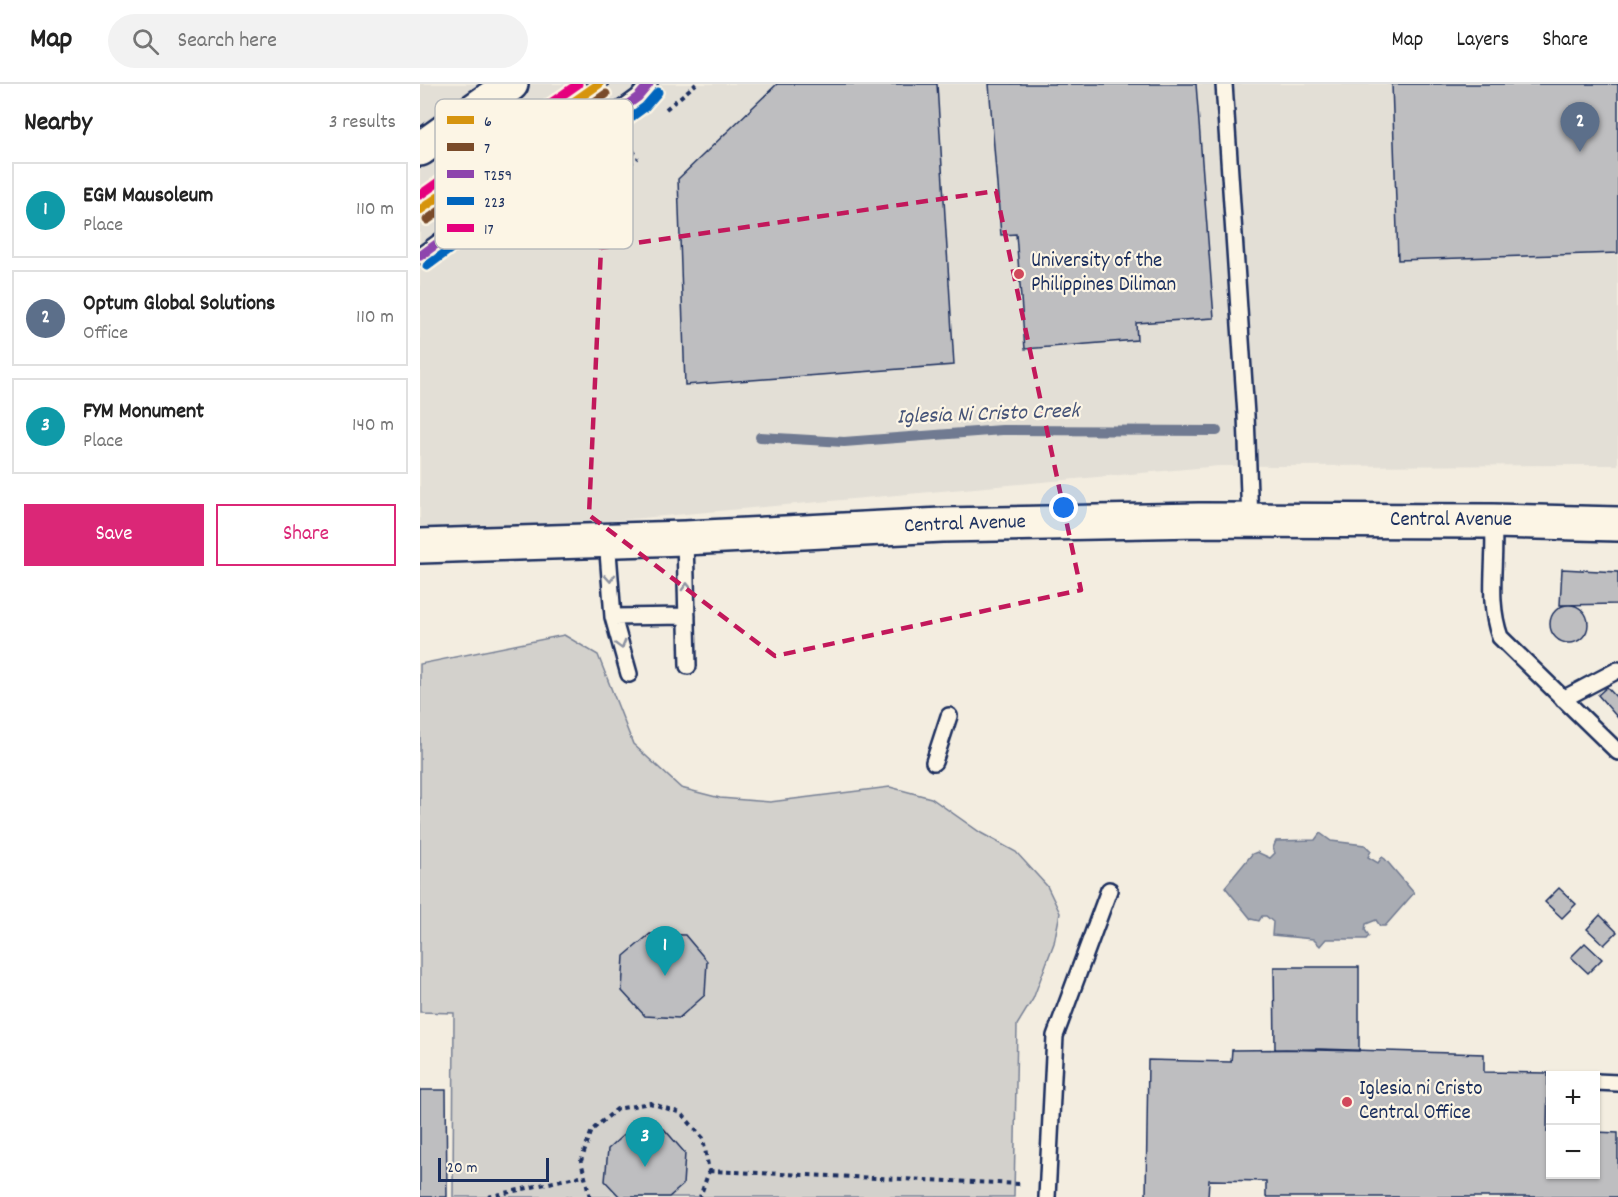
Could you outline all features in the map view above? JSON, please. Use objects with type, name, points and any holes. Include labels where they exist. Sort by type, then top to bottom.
[{"type":"main road","points":[[490,99],[511,84]]},
{"type":"main road","points":[[420,149],[435,138]]},
{"type":"main road","name":"Central Avenue","points":[[420,546],[685,538],[942,525],[1250,521],[1493,521],[1618,524]]},
{"type":"lane","points":[[578,99],[599,84]]},
{"type":"lane","points":[[633,101],[649,84]]},
{"type":"lane","points":[[1224,84],[1246,416],[1250,521]]},
{"type":"lane","points":[[420,210],[435,199]]},
{"type":"lane","points":[[420,256],[435,245]]},
{"type":"lane","points":[[1493,521],[1495,540],[1493,615],[1500,637],[1618,752]]},
{"type":"lane","points":[[685,538],[688,666]]},
{"type":"lane","points":[[608,539],[613,617],[629,674]]},
{"type":"lane","points":[[613,617],[687,616]]},
{"type":"lane","points":[[1563,699],[1618,670]]},
{"type":"lane","points":[[934,762],[949,716]]},
{"type":"lane","points":[[1047,1191],[1055,1035],[1108,890]]},
{"type":"lane","points":[[1600,1082],[1618,1083]]},
{"type":"path","points":[[586,84],[597,99]]},
{"type":"path","points":[[590,1197],[581,1161],[592,1130],[617,1109],[650,1103],[681,1113],[703,1138],[709,1171],[700,1197]]},
{"type":"path","points":[[709,1171],[1047,1191]]},
{"type":"path","points":[[488,1197],[584,1175]]},
{"type":"highlighted area","points":[[996,191],[1081,590],[775,656],[589,515],[601,248]]},
{"type":"shaded area","name":"University of the Philippines Diliman","points":[[420,84],[1618,84],[1618,465],[1219,466],[420,538]]},
{"type":"shaded area","points":[[564,635],[598,655],[633,744],[681,788],[720,798],[770,802],[890,787],[931,798],[981,833],[1016,852],[1047,886],[1060,913],[1054,943],[1033,999],[1017,1025],[1014,1197],[453,1197],[454,1013],[420,1012],[420,664]]},
{"type":"shaded area","points":[[1320,833],[1331,841],[1365,845],[1371,851],[1368,857],[1378,863],[1382,857],[1385,859],[1414,893],[1385,926],[1380,926],[1376,920],[1366,924],[1365,930],[1369,936],[1366,939],[1326,939],[1320,946],[1313,939],[1272,935],[1273,922],[1266,916],[1262,916],[1259,921],[1251,919],[1225,887],[1252,854],[1257,852],[1270,858],[1275,853],[1273,848],[1276,841],[1315,840]]},
{"type":"building","points":[[777,84],[937,84],[954,365],[685,385],[678,179]]},
{"type":"building","points":[[989,84],[1196,84],[1214,318],[1136,323],[1137,340],[1025,349],[1016,234],[1001,235]]},
{"type":"building","points":[[1392,84],[1618,84],[1618,253],[1398,260]]},
{"type":"building","points":[[1562,569],[1618,572],[1618,604],[1560,605]]},
{"type":"building","points":[[1569,605],[1583,610],[1588,624],[1583,638],[1569,643],[1555,638],[1550,624],[1555,610]]},
{"type":"building","points":[[1607,687],[1618,699],[1618,718],[1598,695]]},
{"type":"building","points":[[1559,888],[1576,904],[1562,918],[1545,902]]},
{"type":"building","points":[[1600,915],[1617,932],[1604,945],[1587,929]]},
{"type":"building","points":[[650,934],[685,935],[707,961],[705,995],[679,1018],[645,1016],[622,991],[624,956]]},
{"type":"building","points":[[1585,943],[1602,959],[1588,973],[1571,957]]},
{"type":"building","points":[[1274,967],[1359,967],[1359,1051],[1275,1049]]},
{"type":"building","name":"Iglesia ni Cristo Central Office","points":[[1320,1049],[1484,1054],[1484,1072],[1546,1073],[1546,1179],[1600,1179],[1600,1132],[1618,1133],[1618,1197],[1266,1197],[1266,1181],[1209,1180],[1208,1197],[1146,1197],[1148,1060],[1231,1062],[1232,1050]]},
{"type":"building","points":[[420,1090],[446,1090],[447,1197],[420,1197]]},
{"type":"building","points":[[632,1127],[664,1129],[685,1153],[683,1185],[669,1197],[620,1197],[605,1181],[608,1149]]},
{"type":"waterway","name":"Iglesia Ni Cristo Creek","points":[[760,437],[844,442],[1002,430],[1217,431]]},
{"type":"transit line","name":"17","points":[[557,99],[578,84]]},
{"type":"transit line","name":"6","points":[[578,99],[599,84]]},
{"type":"transit line","name":"T259","points":[[633,101],[649,84]]},
{"type":"transit line","name":"223","points":[[633,116],[645,107],[658,92]]},
{"type":"transit line","name":"7","points":[[599,99],[606,94]]},
{"type":"transit line","name":"17","points":[[420,195],[435,184]]},
{"type":"transit line","name":"6","points":[[420,210],[435,199]]},
{"type":"transit line","name":"7","points":[[427,220],[435,214]]},
{"type":"transit line","name":"T259","points":[[420,256],[435,245]]},
{"type":"transit line","name":"223","points":[[427,266],[450,249]]},
{"type":"place","name":"Optum Global Solutions","points":[[1580,152]]},
{"type":"place","name":"University of the Philippines Diliman","points":[[1019,274]]},
{"type":"place","name":"EGM Mausoleum","points":[[665,976]]},
{"type":"place","name":"Iglesia ni Cristo Central Office","points":[[1347,1102]]},
{"type":"place","name":"FYM Monument","points":[[645,1167]]}]
